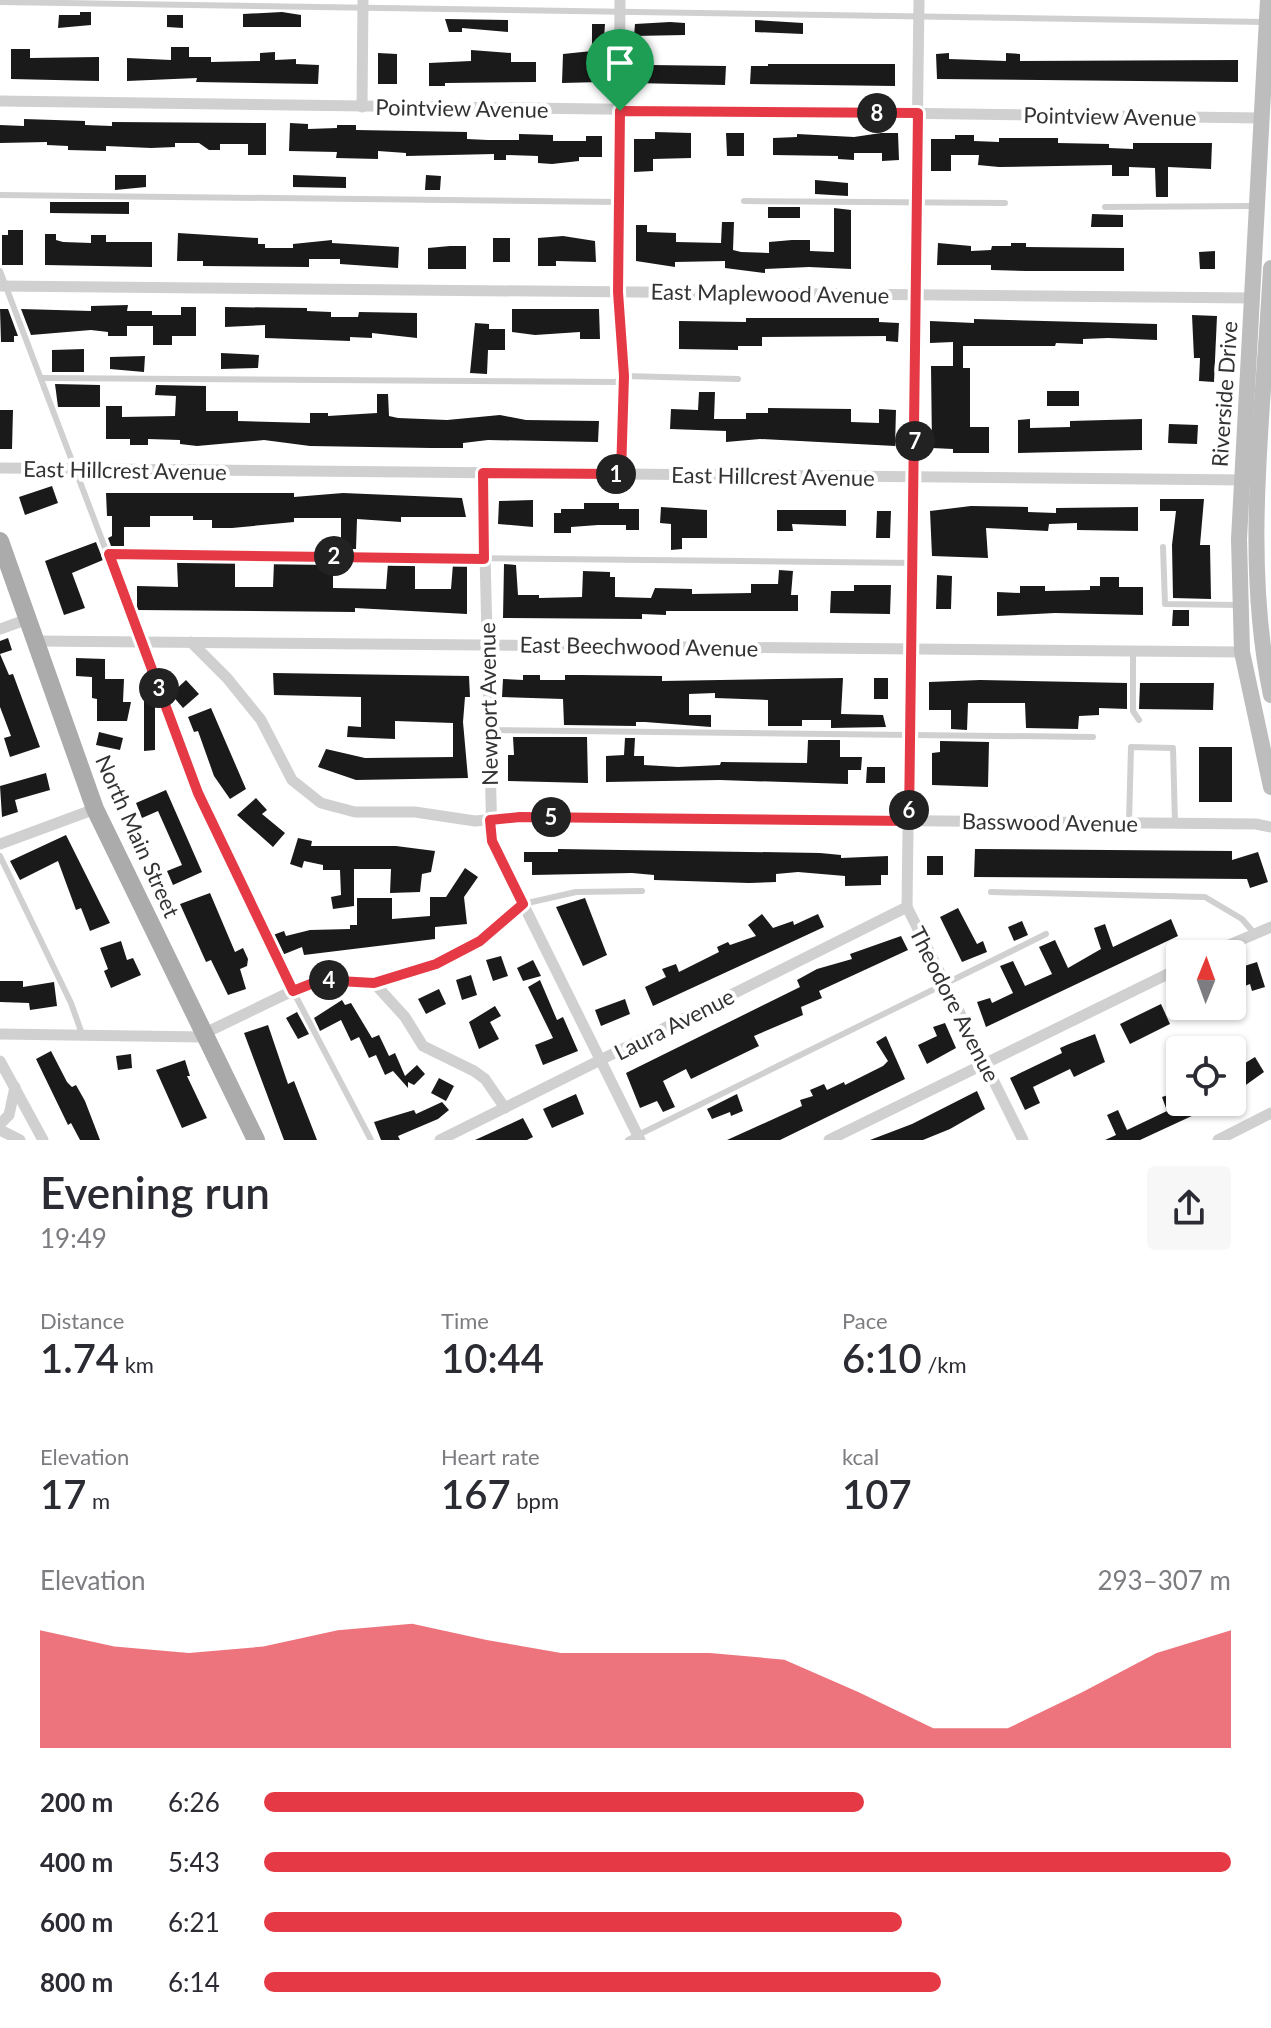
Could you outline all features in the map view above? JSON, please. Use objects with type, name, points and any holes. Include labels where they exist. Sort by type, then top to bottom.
[{"type":"main road","name":"Riverside Drive","points":[[1268,0],[1241,480],[1242,652],[1271,787]]},
{"type":"main road","name":"Riverside Drive","points":[[1271,268],[1259,479],[1260,642],[1271,695]]},
{"type":"main road","name":"North Main Street","points":[[0,541],[95,809],[256,1140]]},
{"type":"street","points":[[618,292],[620,0]]},
{"type":"street","name":"Theodore Avenue","points":[[919,0],[919,203],[907,907],[1023,1140]]},
{"type":"street","points":[[362,107],[363,5]]},
{"type":"street","name":"Pointview Avenue","points":[[0,101],[1261,118]]},
{"type":"street","name":"East Maplewood Avenue","points":[[3,286],[1252,298]]},
{"type":"street","name":"East Hillcrest Avenue","points":[[0,468],[1259,479]]},
{"type":"street","name":"Newport Avenue","points":[[483,473],[492,841],[636,1138]]},
{"type":"street","points":[[0,629],[28,619]]},
{"type":"street","name":"East Beechwood Avenue","points":[[36,641],[1242,652]]},
{"type":"street","name":"Basswood Avenue","points":[[191,642],[236,688],[261,720],[292,780],[321,803],[355,812],[415,812],[490,820],[535,817],[1175,823],[1271,827]]},
{"type":"street","points":[[0,844],[95,809]]},
{"type":"street","points":[[0,1034],[204,1035],[321,980],[374,983],[461,953],[523,904]]},
{"type":"street","name":"Laura Avenue","points":[[440,1140],[907,907]]},
{"type":"street","points":[[1239,940],[1271,927]]},
{"type":"street","points":[[829,1140],[1166,975]]},
{"type":"street","points":[[374,983],[405,1017],[423,1046],[485,1079],[505,1108]]},
{"type":"street","points":[[0,1061],[43,1140]]},
{"type":"street","points":[[0,1124],[9,1115],[15,1087]]},
{"type":"street","points":[[1218,1140],[1271,1113]]},
{"type":"street","points":[[0,1130],[20,1140]]},
{"type":"lane","points":[[0,2],[363,5],[620,14],[1268,22]]},
{"type":"lane","points":[[0,195],[619,202]]},
{"type":"lane","points":[[744,201],[1005,203]]},
{"type":"lane","points":[[1105,207],[1257,206]]},
{"type":"lane","points":[[0,271],[3,286],[143,642],[198,793],[293,991],[371,1140]]},
{"type":"lane","points":[[618,292],[624,376],[621,474]]},
{"type":"lane","points":[[41,378],[616,382],[624,376],[738,379]]},
{"type":"lane","points":[[1163,547],[1165,604],[1242,605]]},
{"type":"lane","points":[[109,554],[914,563]]},
{"type":"lane","points":[[1133,650],[1133,711],[1139,720]]},
{"type":"lane","points":[[488,730],[1093,737]]},
{"type":"lane","points":[[1129,823],[1131,747],[1173,748],[1175,823]]},
{"type":"lane","points":[[0,856],[71,1003],[82,1035]]},
{"type":"lane","points":[[523,904],[576,892],[642,891]]},
{"type":"lane","points":[[991,892],[1205,897],[1233,913],[1254,933]]},
{"type":"lane","points":[[636,1138],[1046,934]]},
{"type":"building","points":[[80,12],[91,12],[91,25],[58,28],[59,15],[80,15]]},
{"type":"building","points":[[282,12],[301,15],[301,27],[243,27],[243,14]]},
{"type":"building","points":[[167,15],[183,15],[183,28],[167,27]]},
{"type":"building","points":[[445,19],[508,20],[508,32],[462,28],[462,32],[449,32]]},
{"type":"building","points":[[755,20],[803,23],[803,34],[755,32]]},
{"type":"building","points":[[685,23],[685,35],[634,36],[635,24]]},
{"type":"building","points":[[592,24],[605,24],[601,82],[562,83],[563,54],[592,51]]},
{"type":"building","points":[[171,47],[189,47],[189,57],[211,57],[211,62],[260,61],[260,53],[275,52],[275,60],[296,59],[296,64],[319,65],[318,84],[196,82],[197,78],[127,81],[127,58],[171,60]]},
{"type":"building","points":[[11,49],[30,49],[30,58],[99,57],[99,81],[11,79]]},
{"type":"building","points":[[471,50],[511,53],[511,62],[536,62],[536,82],[445,83],[445,86],[429,86],[429,63],[471,61]]},
{"type":"building","points":[[378,53],[397,54],[397,84],[378,84]]},
{"type":"building","points":[[949,53],[949,59],[1006,61],[1006,53],[1020,54],[1020,61],[1238,60],[1238,82],[937,79],[936,54]]},
{"type":"building","points":[[634,59],[651,59],[651,65],[726,66],[725,85],[634,83]]},
{"type":"building","points":[[895,64],[895,86],[750,84],[751,66]]},
{"type":"building","points":[[24,119],[85,121],[85,125],[112,126],[112,122],[266,123],[266,155],[248,155],[248,144],[220,144],[220,150],[209,150],[199,143],[175,143],[175,147],[151,148],[106,146],[106,151],[68,150],[68,146],[47,145],[47,142],[0,143],[0,125],[24,126]]},
{"type":"building","points":[[290,123],[308,124],[308,129],[356,125],[356,130],[467,132],[467,139],[488,140],[519,140],[519,134],[553,135],[553,141],[586,141],[586,136],[602,136],[602,157],[579,157],[579,161],[552,164],[538,163],[538,156],[506,155],[506,160],[494,160],[494,154],[406,156],[406,153],[378,151],[378,159],[336,158],[337,152],[289,151]]},
{"type":"building","points":[[655,132],[691,133],[691,158],[653,159],[653,171],[634,172],[634,139],[655,139]]},
{"type":"building","points":[[726,133],[744,133],[744,156],[727,156]]},
{"type":"building","points":[[898,133],[899,160],[882,161],[882,153],[854,153],[854,160],[838,159],[838,156],[773,155],[773,138],[797,137],[797,134],[854,137]]},
{"type":"building","points":[[955,135],[974,135],[974,141],[999,142],[999,138],[1058,138],[1058,143],[1109,144],[1109,148],[1133,149],[1133,143],[1212,143],[1211,169],[1168,167],[1168,197],[1156,197],[1155,168],[1129,167],[1129,176],[1112,176],[1112,165],[999,167],[978,165],[979,155],[951,155],[951,171],[931,171],[931,139],[955,139]]},
{"type":"building","points":[[115,175],[146,175],[146,187],[115,190]]},
{"type":"building","points":[[293,175],[346,177],[346,188],[293,187]]},
{"type":"building","points":[[426,175],[441,176],[440,190],[425,190]]},
{"type":"building","points":[[815,180],[848,183],[848,196],[815,194]]},
{"type":"building","points":[[50,202],[129,202],[129,214],[50,213]]},
{"type":"building","points":[[768,207],[800,207],[800,218],[768,218]]},
{"type":"building","points":[[834,208],[851,210],[851,269],[765,269],[765,273],[725,268],[725,261],[675,262],[675,267],[636,261],[636,225],[647,225],[647,232],[676,233],[676,242],[721,243],[722,222],[734,222],[733,250],[769,253],[769,242],[810,240],[810,251],[834,252]]},
{"type":"building","points":[[1092,214],[1123,215],[1123,227],[1091,227]]},
{"type":"building","points":[[8,230],[23,230],[23,265],[2,265],[2,235],[8,235]]},
{"type":"building","points":[[178,233],[258,238],[258,244],[265,244],[265,248],[293,248],[293,244],[332,240],[332,243],[399,247],[398,268],[340,264],[340,259],[309,259],[309,267],[203,266],[203,261],[177,261]]},
{"type":"building","points":[[45,234],[56,234],[56,240],[63,242],[91,243],[91,235],[106,235],[106,242],[152,242],[152,267],[45,265]]},
{"type":"building","points":[[563,236],[595,241],[596,262],[556,261],[556,266],[538,266],[538,238]]},
{"type":"building","points":[[493,238],[510,238],[510,262],[493,262]]},
{"type":"building","points":[[938,243],[971,246],[971,251],[1011,246],[1011,243],[1026,243],[1026,247],[1124,248],[1124,271],[991,270],[991,265],[937,265]]},
{"type":"building","points":[[466,246],[466,269],[428,269],[428,248]]},
{"type":"building","points":[[1215,251],[1215,269],[1200,269],[1199,252]]},
{"type":"building","points":[[128,305],[127,311],[152,311],[152,315],[181,315],[181,307],[196,307],[196,336],[172,336],[172,345],[153,345],[153,326],[127,326],[127,336],[108,336],[108,332],[91,330],[31,335],[21,309],[91,311],[91,306]]},
{"type":"building","points":[[225,307],[307,308],[307,311],[331,312],[331,317],[358,317],[359,312],[417,313],[417,338],[372,333],[372,338],[350,337],[350,341],[265,338],[265,325],[225,327]]},
{"type":"building","points":[[0,309],[8,309],[18,336],[14,336],[14,342],[1,342]]},
{"type":"building","points":[[512,309],[599,309],[600,339],[580,339],[580,332],[535,335],[512,332]]},
{"type":"building","points":[[1192,315],[1217,316],[1214,382],[1199,381],[1200,358],[1194,358]]},
{"type":"building","points":[[746,318],[879,318],[879,322],[899,323],[898,342],[886,341],[886,336],[762,337],[762,346],[738,346],[738,350],[679,349],[679,321],[746,322]]},
{"type":"building","points":[[974,319],[1157,324],[1157,340],[1108,338],[1083,339],[1083,344],[1056,343],[1055,346],[963,346],[963,368],[970,368],[970,427],[989,427],[989,453],[953,453],[953,449],[932,448],[931,366],[953,366],[953,342],[930,343],[930,321],[974,323]]},
{"type":"building","points":[[475,323],[489,324],[489,329],[505,329],[505,350],[488,350],[487,374],[470,373]]},
{"type":"building","points":[[84,349],[84,372],[52,372],[52,350]]},
{"type":"building","points":[[221,353],[259,355],[258,368],[221,369]]},
{"type":"building","points":[[145,356],[144,372],[110,369],[110,357]]},
{"type":"building","points":[[55,384],[100,385],[100,407],[58,407]]},
{"type":"building","points":[[156,385],[206,386],[206,411],[238,411],[238,421],[310,423],[310,413],[328,413],[328,416],[377,413],[377,394],[388,394],[389,416],[447,420],[500,415],[526,420],[599,421],[598,442],[488,440],[463,443],[463,448],[431,448],[310,446],[264,440],[197,446],[180,444],[180,440],[148,439],[148,445],[130,445],[130,439],[106,439],[106,406],[122,406],[122,417],[175,416],[176,396],[155,395]]},
{"type":"building","points":[[1047,391],[1079,391],[1079,406],[1047,406]]},
{"type":"building","points":[[699,392],[715,392],[714,419],[746,419],[746,413],[768,413],[768,408],[851,409],[851,422],[879,423],[879,409],[896,410],[895,446],[760,439],[726,442],[726,431],[670,429],[671,409],[698,410]]},
{"type":"building","points":[[0,410],[13,410],[12,449],[0,449]]},
{"type":"building","points":[[1030,419],[1030,428],[1070,427],[1070,421],[1142,419],[1142,450],[1018,453],[1018,420]]},
{"type":"building","points":[[1169,424],[1198,425],[1197,444],[1168,443]]},
{"type":"building","points":[[52,486],[58,503],[25,515],[19,497]]},
{"type":"building","points":[[106,493],[294,493],[294,497],[343,493],[462,498],[466,517],[401,517],[401,522],[357,519],[356,549],[341,549],[341,518],[294,518],[294,522],[212,528],[212,520],[193,520],[193,516],[150,516],[150,527],[124,527],[124,546],[111,546],[108,538],[112,536],[112,516],[107,516]]},
{"type":"building","points":[[1160,499],[1204,499],[1200,545],[1210,545],[1211,599],[1173,598],[1172,545],[1176,511],[1160,511]]},
{"type":"building","points":[[533,500],[533,527],[498,524],[499,501]]},
{"type":"building","points":[[584,503],[619,503],[619,509],[639,509],[639,530],[626,530],[626,525],[598,525],[571,527],[571,533],[554,533],[554,513],[561,513],[561,509],[584,509]]},
{"type":"building","points":[[971,506],[1028,507],[1028,512],[1056,513],[1056,508],[1138,507],[1138,531],[1077,530],[1077,523],[1049,524],[1048,531],[986,528],[988,558],[932,556],[930,511]]},
{"type":"building","points":[[661,507],[707,510],[707,538],[682,538],[682,549],[671,550],[671,524],[660,523]]},
{"type":"building","points":[[777,510],[846,510],[846,526],[792,524],[793,531],[777,531]]},
{"type":"building","points":[[877,511],[891,511],[890,538],[876,538]]},
{"type":"building","points":[[96,542],[103,560],[72,573],[85,608],[64,615],[45,561]]},
{"type":"building","points":[[177,562],[235,563],[235,587],[273,587],[274,562],[333,562],[333,588],[386,589],[388,563],[415,563],[415,589],[451,589],[453,564],[467,564],[467,614],[355,608],[355,612],[137,610],[137,586],[178,587]]},
{"type":"building","points":[[504,564],[516,565],[518,595],[539,595],[539,598],[582,597],[583,571],[610,572],[610,577],[615,577],[615,597],[651,598],[655,588],[692,589],[692,594],[751,593],[751,584],[778,584],[779,570],[793,571],[791,595],[798,595],[798,611],[666,611],[666,615],[642,614],[642,619],[503,618]]},
{"type":"building","points":[[937,575],[952,576],[951,609],[936,609]]},
{"type":"building","points":[[1100,577],[1119,577],[1119,587],[1143,587],[1143,615],[1055,613],[997,616],[997,592],[1020,593],[1020,586],[1045,586],[1045,591],[1090,590],[1090,586],[1100,586]]},
{"type":"building","points":[[854,585],[891,585],[890,614],[830,613],[831,591],[854,591]]},
{"type":"building","points":[[1173,610],[1189,610],[1189,626],[1172,626]]},
{"type":"building","points":[[8,638],[12,650],[0,654],[0,641]]},
{"type":"building","points":[[0,654],[9,675],[13,674],[40,747],[10,757],[4,738],[11,736],[0,707]]},
{"type":"building","points":[[76,658],[105,659],[105,679],[124,679],[123,702],[131,702],[127,721],[97,721],[97,699],[92,698],[92,677],[76,676]]},
{"type":"building","points":[[273,673],[469,676],[470,697],[465,697],[463,722],[468,778],[356,780],[318,767],[326,749],[365,758],[453,757],[453,723],[395,721],[395,739],[347,737],[348,726],[361,727],[361,697],[274,695]]},
{"type":"building","points":[[523,675],[540,675],[540,680],[565,680],[565,675],[662,676],[662,681],[843,678],[841,714],[883,715],[886,727],[831,728],[831,720],[802,720],[802,726],[768,726],[768,700],[715,698],[715,693],[689,694],[689,715],[711,715],[711,727],[645,722],[636,722],[636,726],[564,725],[563,699],[502,697],[503,679],[523,680]]},
{"type":"building","points":[[874,678],[888,678],[888,699],[874,699]]},
{"type":"building","points":[[186,680],[199,694],[183,708],[171,694]]},
{"type":"building","points":[[929,682],[1127,683],[1127,709],[1099,708],[1099,715],[1079,716],[1078,729],[1026,728],[1025,703],[968,703],[967,730],[951,729],[951,710],[929,710]]},
{"type":"building","points":[[1140,683],[1214,683],[1213,710],[1139,709]]},
{"type":"building","points":[[144,701],[155,701],[155,750],[144,751]]},
{"type":"building","points":[[211,708],[246,789],[230,799],[214,776],[198,731],[194,732],[188,717]]},
{"type":"building","points":[[99,732],[123,738],[120,750],[96,745]]},
{"type":"building","points":[[513,737],[587,737],[588,783],[508,781],[508,755],[514,755]]},
{"type":"building","points":[[625,738],[635,738],[634,756],[644,756],[644,765],[678,767],[720,765],[721,762],[807,763],[808,740],[840,740],[840,757],[862,757],[861,770],[848,770],[848,784],[720,780],[606,782],[606,756],[624,755]]},
{"type":"building","points":[[940,741],[989,742],[988,787],[932,785],[932,753],[940,752]]},
{"type":"building","points":[[1199,747],[1232,747],[1232,802],[1199,802]]},
{"type":"building","points":[[867,767],[885,767],[885,783],[866,783]]},
{"type":"building","points":[[46,773],[50,790],[15,800],[18,812],[2,817],[0,786]]},
{"type":"building","points":[[166,790],[202,872],[173,885],[167,871],[182,865],[158,811],[142,818],[136,803]]},
{"type":"building","points":[[256,798],[267,810],[262,814],[285,833],[273,847],[237,815]]},
{"type":"building","points":[[66,835],[110,923],[90,931],[81,908],[76,910],[58,861],[20,880],[10,861]]},
{"type":"building","points":[[298,838],[312,841],[311,846],[396,846],[435,851],[431,872],[422,874],[420,892],[390,893],[391,869],[354,869],[354,906],[333,909],[331,897],[341,895],[340,870],[323,870],[323,865],[304,861],[302,868],[290,864]]},
{"type":"building","points":[[558,849],[820,853],[841,855],[841,858],[888,856],[888,875],[881,875],[881,885],[845,886],[845,876],[798,872],[776,874],[776,882],[749,883],[654,880],[654,875],[632,873],[532,875],[532,862],[524,862],[524,852],[558,852]]},
{"type":"building","points":[[975,849],[1232,851],[1232,860],[1258,852],[1268,882],[1250,888],[1247,879],[974,877]]},
{"type":"building","points":[[927,856],[943,856],[943,875],[927,875]]},
{"type":"building","points":[[465,868],[478,877],[464,897],[467,924],[435,927],[435,939],[304,955],[302,947],[282,955],[273,935],[284,931],[286,936],[310,930],[350,929],[350,925],[357,925],[357,898],[392,898],[392,919],[430,916],[430,897],[446,897]]},
{"type":"building","points":[[210,893],[235,952],[243,948],[248,959],[247,966],[240,969],[246,989],[228,995],[211,960],[206,962],[180,904]]},
{"type":"building","points":[[585,898],[607,955],[583,966],[556,907]]},
{"type":"building","points":[[958,908],[977,944],[983,941],[987,952],[962,962],[940,917]]},
{"type":"building","points":[[762,914],[773,928],[793,921],[794,925],[818,914],[824,927],[653,1006],[645,987],[666,977],[662,969],[676,964],[679,972],[719,952],[717,947],[756,936],[748,925]]},
{"type":"building","points":[[1171,919],[1178,936],[986,1027],[977,1002],[990,998],[992,1003],[1013,993],[1000,966],[1013,961],[1025,986],[1052,974],[1039,947],[1055,940],[1068,968],[1101,949],[1094,928],[1105,924],[1113,947]]},
{"type":"building","points":[[1022,921],[1028,935],[1014,941],[1008,927]]},
{"type":"building","points":[[901,936],[908,950],[819,991],[822,998],[801,1007],[803,1015],[754,1036],[759,1046],[691,1079],[686,1069],[663,1081],[675,1107],[663,1112],[657,1101],[640,1108],[626,1073],[800,987],[797,980],[817,969],[852,959],[850,954]]},
{"type":"building","points":[[121,941],[127,960],[133,958],[141,975],[111,988],[100,948]]},
{"type":"building","points":[[501,956],[508,976],[493,981],[486,960]]},
{"type":"building","points":[[533,960],[541,976],[523,981],[517,968]]},
{"type":"building","points":[[1257,962],[1265,987],[1252,991],[1250,984],[1246,986],[1246,966]]},
{"type":"building","points":[[471,975],[477,995],[462,1000],[456,980]]},
{"type":"building","points":[[540,980],[557,1020],[563,1017],[578,1051],[543,1065],[535,1045],[553,1038],[528,987]]},
{"type":"building","points":[[0,981],[23,981],[23,987],[54,982],[57,1006],[30,1010],[29,1003],[0,1002]]},
{"type":"building","points":[[439,989],[446,1004],[426,1014],[418,999]]},
{"type":"building","points":[[625,999],[630,1014],[601,1026],[595,1010]]},
{"type":"building","points":[[342,1000],[345,1005],[351,1003],[372,1038],[379,1035],[389,1056],[395,1053],[405,1076],[417,1065],[425,1074],[414,1085],[408,1082],[408,1088],[393,1071],[385,1075],[376,1055],[369,1058],[359,1037],[351,1041],[341,1020],[320,1031],[314,1018]]},
{"type":"building","points":[[1161,1004],[1170,1024],[1130,1044],[1120,1024]]},
{"type":"building","points":[[495,1006],[501,1016],[490,1022],[499,1039],[479,1049],[469,1022]]},
{"type":"building","points":[[297,1012],[309,1034],[298,1039],[286,1018]]},
{"type":"building","points":[[945,1023],[956,1048],[927,1064],[918,1045],[937,1036],[933,1027]]},
{"type":"building","points":[[268,1025],[288,1084],[294,1081],[317,1140],[284,1140],[244,1033]]},
{"type":"building","points":[[1095,1034],[1105,1062],[1074,1077],[1070,1069],[1033,1087],[1040,1103],[1025,1110],[1010,1078],[1062,1053],[1060,1048]]},
{"type":"building","points":[[886,1036],[905,1079],[780,1140],[727,1140],[802,1106],[800,1100],[813,1096],[810,1090],[824,1084],[827,1090],[844,1082],[845,1085],[883,1066],[888,1061],[876,1042]]},
{"type":"building","points":[[51,1051],[67,1082],[72,1087],[76,1085],[85,1101],[100,1140],[80,1140],[71,1123],[68,1125],[36,1059]]},
{"type":"building","points":[[131,1054],[132,1068],[118,1070],[116,1056]]},
{"type":"building","points":[[1255,1057],[1264,1072],[1246,1085],[1246,1062]]},
{"type":"building","points":[[185,1060],[190,1076],[187,1076],[207,1118],[182,1128],[156,1070]]},
{"type":"building","points":[[439,1078],[454,1086],[446,1101],[431,1093]]},
{"type":"building","points":[[977,1091],[985,1109],[950,1129],[923,1140],[870,1140],[912,1124]]},
{"type":"building","points":[[576,1094],[584,1114],[552,1128],[543,1109]]},
{"type":"building","points":[[737,1094],[743,1111],[712,1119],[707,1109]]},
{"type":"building","points":[[442,1102],[449,1110],[438,1119],[398,1136],[400,1140],[381,1140],[374,1122],[414,1110],[416,1114]]},
{"type":"building","points":[[1118,1110],[1127,1130],[1166,1111],[1166,1116],[1192,1116],[1140,1140],[1105,1140],[1116,1135],[1107,1115]]},
{"type":"building","points":[[523,1118],[533,1137],[527,1140],[475,1140]]},
{"type":"route","points":[[620,111],[918,113],[909,821],[520,817],[490,820],[492,841],[523,904],[480,941],[436,964],[374,983],[321,980],[293,991],[198,793],[109,554],[484,559],[483,473],[621,474],[624,376],[618,292],[620,111]]}]
